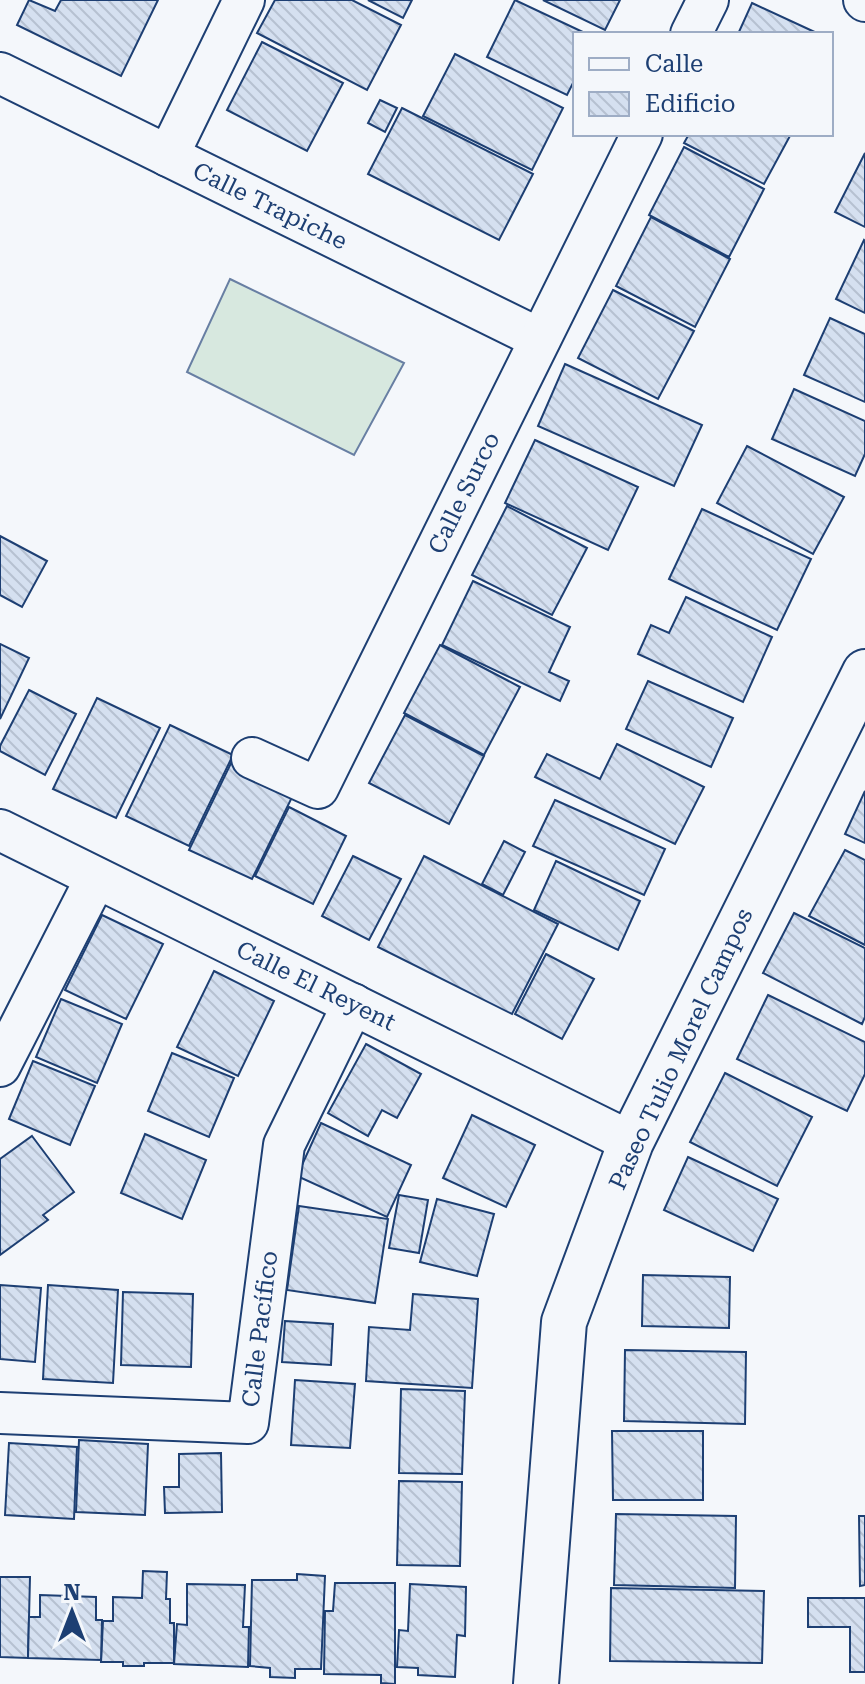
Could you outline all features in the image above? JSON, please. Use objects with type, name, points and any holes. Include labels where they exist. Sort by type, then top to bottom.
[{"type":"street","points":[[168,156],[244,0]]},
{"type":"street","points":[[692,32],[708,0]]},
{"type":"street","name":"Calle Trapiche","points":[[0,73],[540,339]]},
{"type":"street","name":"Calle Surco","points":[[252,758],[318,788],[641,136]]},
{"type":"street","name":"Paseo Tulio Morel Campos","points":[[536,1684],[564,1322],[631,1142],[865,672]]},
{"type":"street","name":"Calle El Reyent","points":[[0,830],[631,1142]]},
{"type":"street","points":[[0,1066],[96,878]]},
{"type":"street","name":"Calle Pacífico","points":[[0,1413],[248,1423],[284,1145],[353,1004]]},
{"type":"shaded area","points":[[230,279],[404,363],[354,455],[187,372]]},
{"type":"building","points":[[29,0],[55,11],[61,0],[158,0],[121,76],[17,25]]},
{"type":"building","points":[[275,0],[352,0],[401,25],[367,90],[257,33]]},
{"type":"building","points":[[368,0],[412,0],[403,18]]},
{"type":"building","points":[[515,0],[583,32],[573,32],[573,83],[567,95],[487,57]]},
{"type":"building","points":[[543,0],[620,0],[605,30]]},
{"type":"building","points":[[752,3],[815,32],[739,32]]},
{"type":"building","points":[[262,42],[343,83],[307,151],[227,110]]},
{"type":"building","points":[[455,54],[563,108],[532,170],[423,116]]},
{"type":"building","points":[[380,100],[397,108],[385,132],[368,123]]},
{"type":"building","points":[[402,108],[533,174],[499,240],[368,174]]},
{"type":"building","points":[[688,136],[790,136],[764,184],[684,143]]},
{"type":"building","points":[[684,147],[764,189],[729,257],[649,215]]},
{"type":"building","points":[[865,153],[865,227],[835,212]]},
{"type":"building","points":[[651,217],[730,259],[695,327],[616,286]]},
{"type":"building","points":[[865,241],[865,313],[836,299]]},
{"type":"building","points":[[613,290],[694,331],[658,399],[578,358]]},
{"type":"building","points":[[830,318],[865,334],[865,402],[804,375]]},
{"type":"building","points":[[565,364],[702,425],[674,486],[538,426]]},
{"type":"building","points":[[794,389],[865,421],[865,454],[855,476],[772,439]]},
{"type":"building","points":[[535,440],[638,487],[608,550],[505,503]]},
{"type":"building","points":[[747,446],[844,497],[813,554],[717,503]]},
{"type":"building","points":[[507,506],[587,548],[552,615],[472,575]]},
{"type":"building","points":[[702,509],[811,559],[777,630],[669,579]]},
{"type":"building","points":[[0,536],[47,561],[22,607],[0,595]]},
{"type":"building","points":[[473,581],[570,627],[549,672],[569,681],[560,701],[442,645]]},
{"type":"building","points":[[686,597],[772,637],[743,702],[638,654],[651,625],[669,633]]},
{"type":"building","points":[[0,644],[29,658],[0,719]]},
{"type":"building","points":[[440,645],[520,687],[484,755],[404,713]]},
{"type":"building","points":[[648,681],[733,718],[711,767],[626,729]]},
{"type":"building","points":[[29,690],[76,714],[45,775],[0,751]]},
{"type":"building","points":[[97,698],[160,728],[116,818],[53,789]]},
{"type":"building","points":[[405,715],[484,756],[449,824],[369,783]]},
{"type":"building","points":[[170,725],[233,755],[189,846],[126,816]]},
{"type":"building","points":[[617,744],[704,787],[675,844],[535,777],[547,754],[600,779]]},
{"type":"building","points":[[233,759],[296,789],[252,879],[189,850]]},
{"type":"building","points":[[865,791],[865,843],[845,834]]},
{"type":"building","points":[[555,800],[665,849],[644,895],[533,846]]},
{"type":"building","points":[[289,807],[346,836],[313,904],[255,876]]},
{"type":"building","points":[[504,841],[525,852],[503,895],[482,884]]},
{"type":"building","points":[[845,850],[865,860],[865,945],[809,916]]},
{"type":"building","points":[[353,856],[401,879],[369,940],[322,916]]},
{"type":"building","points":[[424,856],[558,924],[512,1014],[378,947]]},
{"type":"building","points":[[556,861],[640,901],[618,950],[534,910]]},
{"type":"building","points":[[794,913],[865,948],[865,1017],[862,1024],[763,973]]},
{"type":"building","points":[[102,915],[163,944],[126,1019],[65,990]]},
{"type":"building","points":[[546,954],[594,979],[562,1039],[515,1014]]},
{"type":"building","points":[[214,971],[274,1001],[238,1076],[177,1047]]},
{"type":"building","points":[[768,995],[865,1042],[865,1074],[847,1111],[737,1059]]},
{"type":"building","points":[[61,999],[122,1024],[97,1083],[36,1057]]},
{"type":"building","points":[[366,1044],[421,1074],[397,1118],[382,1110],[368,1136],[328,1113]]},
{"type":"building","points":[[172,1053],[234,1078],[209,1137],[148,1111]]},
{"type":"building","points":[[33,1061],[95,1086],[70,1145],[9,1119]]},
{"type":"building","points":[[725,1073],[812,1117],[777,1186],[690,1142]]},
{"type":"building","points":[[472,1115],[535,1145],[506,1207],[443,1178]]},
{"type":"building","points":[[321,1123],[411,1165],[387,1217],[297,1176]]},
{"type":"building","points":[[145,1134],[206,1160],[182,1219],[121,1193]]},
{"type":"building","points":[[32,1136],[74,1192],[43,1215],[48,1220],[0,1255],[0,1159]]},
{"type":"building","points":[[688,1157],[778,1199],[753,1251],[664,1210]]},
{"type":"building","points":[[399,1195],[428,1200],[419,1253],[389,1248]]},
{"type":"building","points":[[437,1199],[494,1214],[477,1276],[420,1262]]},
{"type":"building","points":[[299,1206],[388,1219],[375,1303],[287,1290]]},
{"type":"building","points":[[643,1275],[730,1277],[729,1328],[642,1326]]},
{"type":"building","points":[[0,1285],[41,1288],[35,1362],[0,1359]]},
{"type":"building","points":[[48,1285],[118,1290],[113,1383],[43,1379]]},
{"type":"building","points":[[123,1292],[193,1294],[191,1367],[121,1365]]},
{"type":"building","points":[[413,1294],[478,1299],[472,1388],[366,1381],[369,1327],[410,1330]]},
{"type":"building","points":[[285,1321],[333,1324],[331,1365],[282,1362]]},
{"type":"building","points":[[625,1350],[746,1352],[745,1424],[624,1421]]},
{"type":"building","points":[[295,1380],[355,1384],[350,1448],[291,1445]]},
{"type":"building","points":[[401,1389],[465,1391],[462,1474],[399,1473]]},
{"type":"building","points":[[612,1431],[703,1431],[703,1500],[613,1500]]},
{"type":"building","points":[[79,1440],[148,1444],[145,1515],[76,1512]]},
{"type":"building","points":[[9,1443],[77,1447],[74,1519],[5,1515]]},
{"type":"building","points":[[221,1453],[222,1512],[165,1513],[164,1487],[179,1487],[179,1454]]},
{"type":"building","points":[[399,1481],[462,1482],[460,1566],[397,1565]]},
{"type":"building","points":[[616,1514],[736,1516],[735,1588],[614,1585]]},
{"type":"building","points":[[859,1516],[865,1516],[865,1585],[860,1586]]},
{"type":"building","points":[[143,1571],[167,1572],[166,1599],[170,1599],[170,1623],[174,1623],[174,1663],[123,1666],[123,1662],[101,1662],[103,1621],[113,1621],[113,1597],[142,1598]]},
{"type":"building","points":[[297,1574],[325,1576],[321,1669],[295,1669],[295,1678],[270,1677],[270,1668],[250,1666],[252,1580],[297,1580]]},
{"type":"building","points":[[0,1577],[30,1577],[28,1658],[0,1657]]},
{"type":"building","points":[[335,1583],[395,1583],[395,1684],[381,1683],[381,1675],[324,1674],[325,1611],[333,1611]]},
{"type":"building","points":[[187,1584],[245,1585],[243,1627],[249,1627],[248,1667],[174,1664],[177,1624],[187,1625]]},
{"type":"building","points":[[410,1584],[466,1587],[465,1636],[457,1635],[455,1677],[418,1675],[418,1668],[397,1667],[399,1630],[408,1631]]},
{"type":"building","points":[[611,1588],[764,1591],[762,1663],[610,1661]]},
{"type":"building","points":[[40,1595],[96,1597],[96,1620],[102,1620],[101,1660],[28,1658],[29,1617],[40,1617]]},
{"type":"building","points":[[808,1598],[865,1598],[865,1672],[850,1672],[850,1627],[808,1627]]}]
